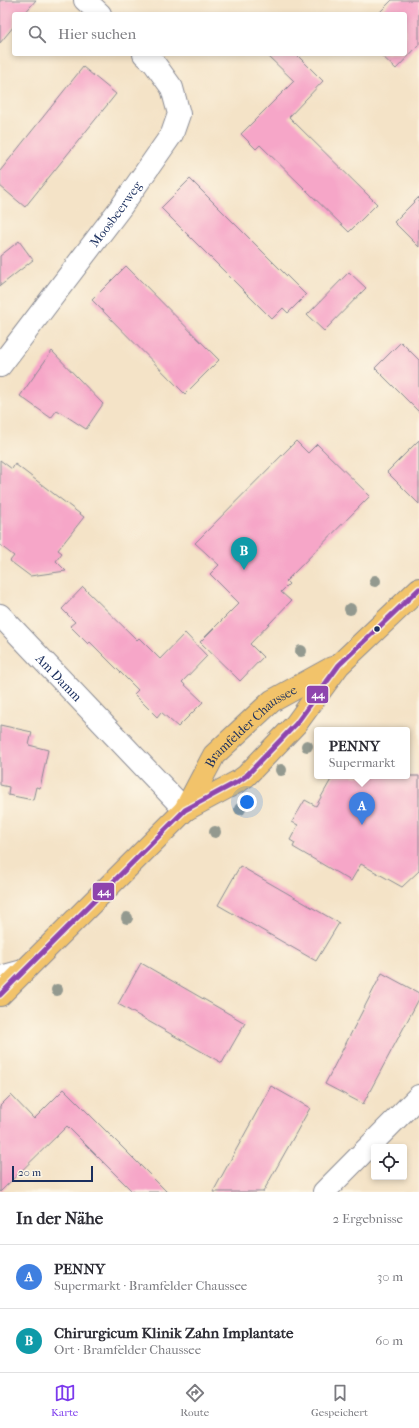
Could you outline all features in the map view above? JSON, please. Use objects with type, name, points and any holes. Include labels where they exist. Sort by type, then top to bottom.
[{"type":"main road","name":"Bramfelder Chaussee","points":[[0,995],[185,810],[246,776],[296,724],[339,665],[419,589]]},
{"type":"main road","name":"Bramfelder Chaussee","points":[[185,810],[214,755],[272,701],[339,665]]},
{"type":"street","points":[[85,0],[98,12]]},
{"type":"street","name":"Moosbeerweg","points":[[0,366],[121,207],[172,134],[179,114],[172,88],[154,63],[146,56]]},
{"type":"street","name":"Am Damm","points":[[0,615],[185,810]]},
{"type":"street","points":[[324,1192],[419,1096]]},
{"type":"lane","points":[[0,973],[30,965]]},
{"type":"building","points":[[0,0],[36,0],[26,12],[12,12],[12,28],[0,43]]},
{"type":"building","points":[[392,0],[419,0],[419,45],[396,69],[382,56],[407,56],[407,12],[380,12]]},
{"type":"building","points":[[268,56],[298,56],[323,81],[289,117],[377,204],[349,232],[260,145],[256,149],[241,134],[294,81]]},
{"type":"building","points":[[83,67],[116,94],[25,207],[0,186],[0,171]]},
{"type":"building","points":[[190,179],[306,295],[288,313],[283,308],[272,319],[161,208]]},
{"type":"building","points":[[419,197],[419,247],[394,222]]},
{"type":"building","points":[[19,241],[33,260],[0,286],[0,256]]},
{"type":"building","points":[[126,266],[219,360],[185,394],[92,300]]},
{"type":"building","points":[[349,272],[366,288],[324,331],[307,315]]},
{"type":"building","points":[[401,342],[419,360],[419,412],[375,368]]},
{"type":"building","points":[[52,351],[103,404],[86,429],[57,410],[51,418],[20,396]]},
{"type":"building","points":[[419,440],[419,504],[387,472]]},
{"type":"building","points":[[296,441],[308,453],[317,444],[370,496],[286,581],[289,584],[281,592],[291,601],[250,644],[263,657],[240,681],[200,642],[239,603],[210,574],[219,565],[195,543]]},
{"type":"building","points":[[0,460],[12,469],[15,464],[84,517],[58,550],[62,553],[56,561],[66,571],[30,576],[10,561],[14,556],[0,545]]},
{"type":"building","points":[[83,587],[137,640],[139,638],[160,659],[185,633],[207,656],[182,682],[203,702],[178,727],[161,712],[157,717],[134,694],[138,690],[90,642],[88,644],[70,626],[75,622],[62,609]]},
{"type":"building","points":[[0,725],[32,732],[29,745],[48,750],[40,788],[36,787],[33,800],[8,795],[9,787],[0,785]]},
{"type":"building","points":[[410,776],[419,776],[419,871],[402,887],[361,864],[351,881],[293,847],[295,843],[290,840],[298,825],[292,822],[305,800],[316,806],[331,779],[410,779]]},
{"type":"building","points":[[240,866],[339,923],[316,961],[218,905]]},
{"type":"building","points":[[141,963],[245,1023],[222,1063],[118,1004]]},
{"type":"building","points":[[382,973],[419,993],[419,999],[363,1104],[325,1084]]},
{"type":"building","points":[[271,1086],[310,1108],[263,1192],[213,1192]]},
{"type":"building","points":[[64,1089],[167,1192],[133,1192],[67,1126],[0,1192],[0,1106],[11,1095],[34,1119]]},
{"type":"transit line","name":"44","points":[[0,995],[185,810],[246,776],[296,724],[339,665],[419,589]]},
{"type":"place","name":"Chirurgicum Klinik Zahn Implantate","points":[[244,570]]},
{"type":"place","name":"PENNY","points":[[362,825]]}]
